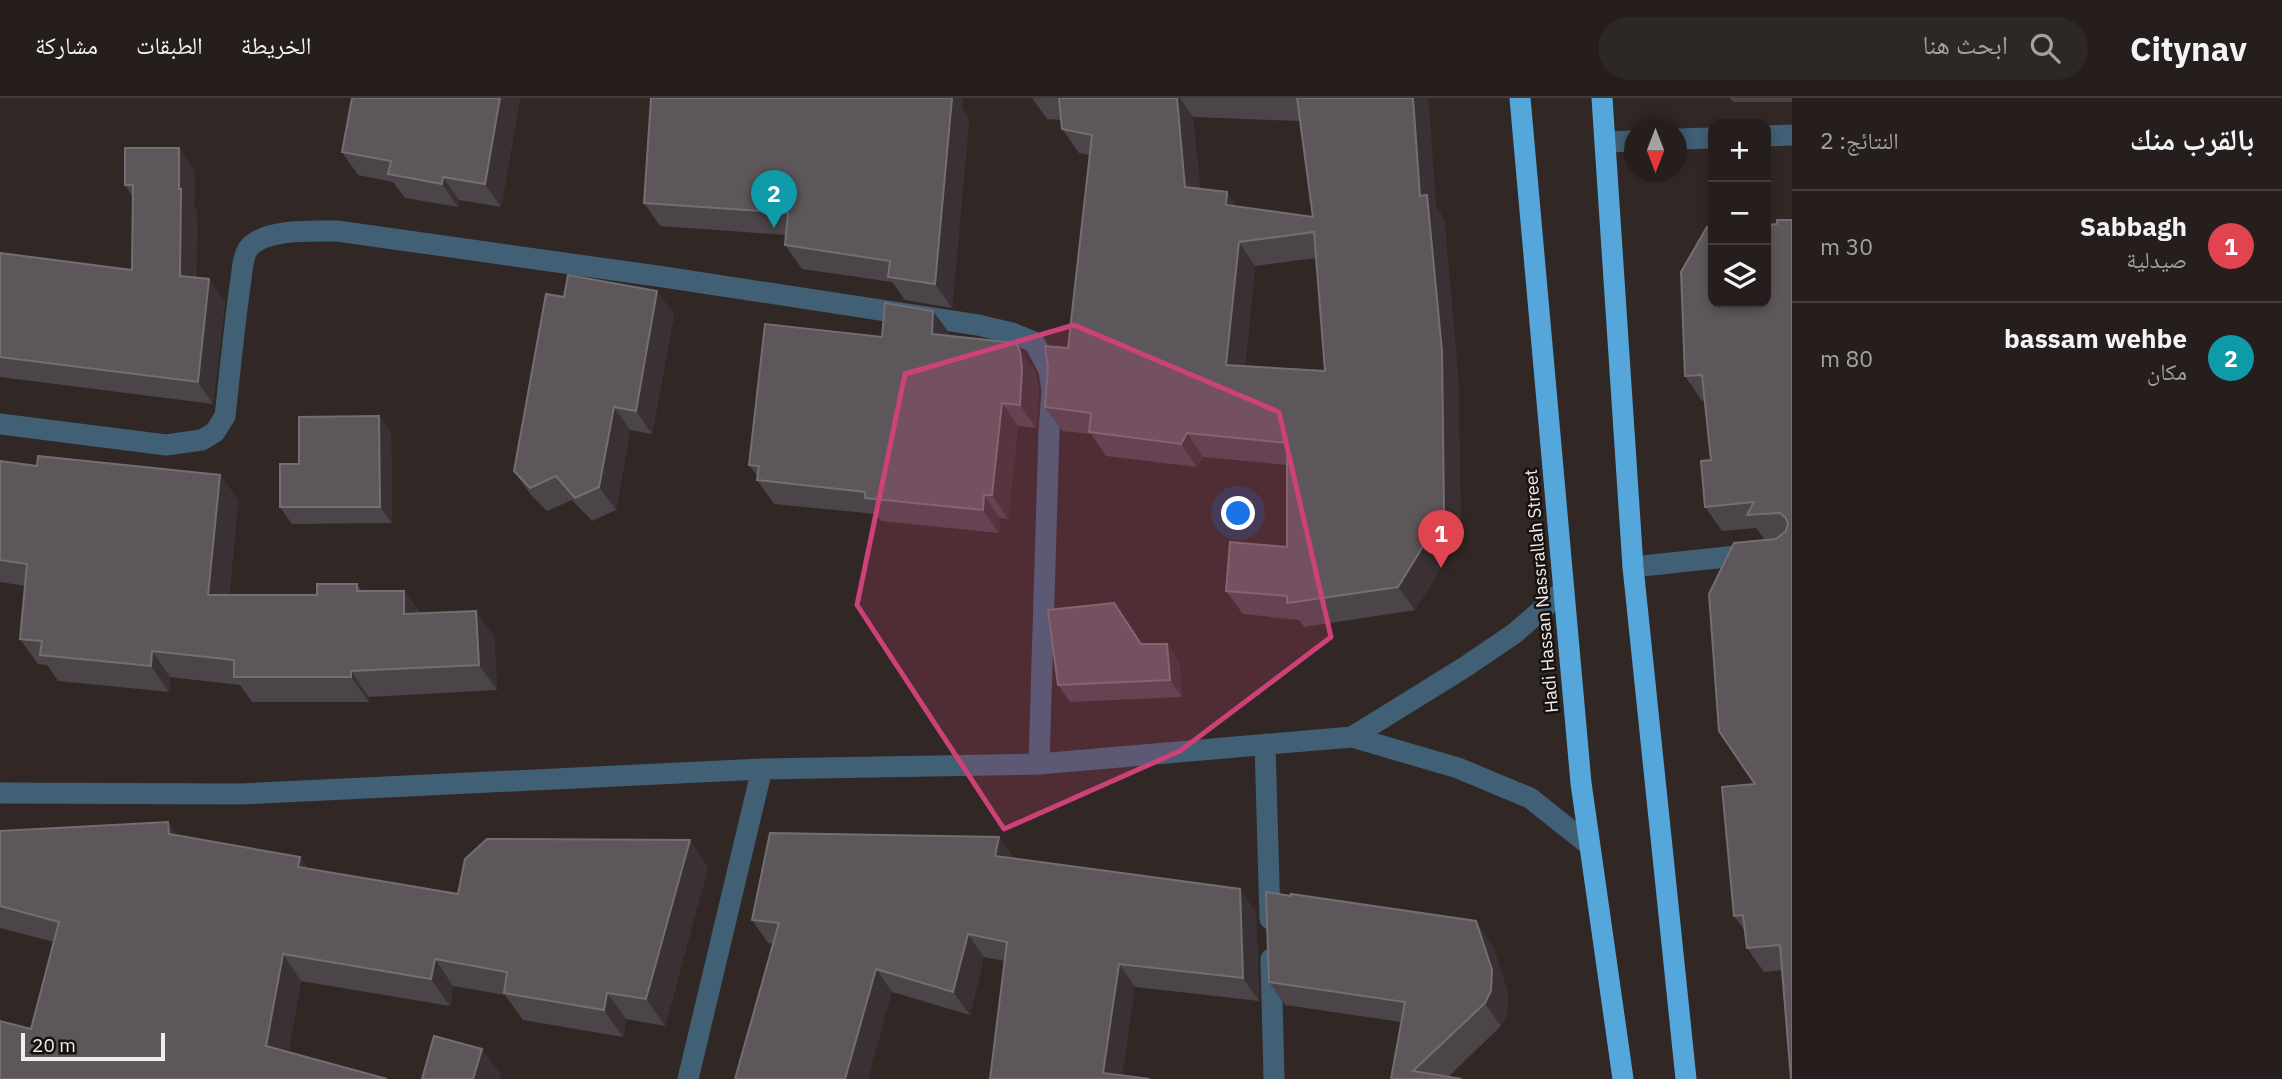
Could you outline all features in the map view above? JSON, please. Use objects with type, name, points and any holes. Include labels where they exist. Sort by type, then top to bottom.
[{"type":"highway","name":"Hadi Hassan Nassrallah Street","points":[[1520,98],[1588,844],[1623,1079]]},
{"type":"highway","points":[[1602,98],[1633,567],[1686,1079]]},
{"type":"street","points":[[1771,136],[1792,135]]},
{"type":"street","points":[[1687,139],[1708,138]]},
{"type":"street","points":[[1606,142],[1624,141]]},
{"type":"street","points":[[0,424],[166,445],[202,440],[215,432],[225,416],[239,293],[247,250],[269,237],[299,230],[337,231],[664,277],[1012,333],[1034,342],[1049,370],[1052,391],[1039,764]]},
{"type":"street","points":[[1633,567],[1792,550]]},
{"type":"street","points":[[1352,737],[1504,640],[1564,590]]},
{"type":"street","points":[[0,793],[241,794],[762,769],[1039,764],[1352,737],[1458,768],[1530,798],[1588,844]]},
{"type":"street","points":[[1265,744],[1274,1079]]},
{"type":"street","points":[[688,1079],[762,769]]},
{"type":"highlighted area","points":[[1074,325],[1279,412],[1331,637],[1180,751],[1004,829],[857,605],[905,374]]},
{"type":"building","points":[[352,98],[500,98],[485,184],[443,177],[442,184],[388,174],[391,161],[342,152]]},
{"type":"building","points":[[651,98],[952,98],[935,284],[888,277],[890,261],[785,245],[788,213],[644,203]]},
{"type":"building","points":[[1059,98],[1177,98],[1185,187],[1227,192],[1226,205],[1313,217],[1297,98],[1413,98],[1420,196],[1427,195],[1442,351],[1444,512],[1398,587],[1287,603],[1287,596],[1226,591],[1230,542],[1287,547],[1287,443],[1187,433],[1181,444],[1089,432],[1091,413],[1045,407],[1048,368],[1045,346],[1068,348],[1092,135],[1062,129]],"holes":[[[1314,232],[1325,371],[1226,365],[1239,242]]]},
{"type":"building","points":[[125,148],[179,148],[180,276],[209,279],[198,382],[0,357],[0,253],[132,270],[133,185],[125,185]]},
{"type":"building","points":[[1777,220],[1792,220],[1792,1079],[1780,945],[1747,948],[1743,915],[1734,916],[1722,787],[1755,784],[1719,731],[1709,594],[1734,543],[1776,539],[1786,531],[1788,523],[1780,513],[1747,515],[1754,502],[1705,507],[1701,461],[1711,460],[1702,375],[1685,376],[1681,272],[1708,227],[1708,308],[1771,308],[1771,225],[1777,224]]},
{"type":"building","points":[[568,275],[657,291],[636,411],[614,407],[599,487],[575,498],[556,476],[530,488],[514,471],[546,294],[564,297]]},
{"type":"building","points":[[885,303],[933,311],[932,334],[1016,343],[1020,351],[1020,405],[1002,403],[992,495],[984,495],[983,510],[865,498],[865,492],[757,480],[759,466],[749,465],[765,324],[882,337]]},
{"type":"building","points":[[379,416],[380,507],[280,507],[280,464],[299,464],[299,417]]},
{"type":"building","points":[[38,456],[220,475],[208,595],[317,595],[317,584],[357,584],[357,591],[404,591],[404,614],[476,611],[479,665],[351,671],[351,677],[234,677],[234,660],[152,651],[151,666],[40,655],[42,641],[20,639],[27,564],[0,560],[0,461],[37,466]]},
{"type":"building","points":[[1114,603],[1141,644],[1167,644],[1170,680],[1058,685],[1048,610]]},
{"type":"building","points":[[168,822],[169,834],[300,857],[298,867],[458,894],[465,859],[487,839],[690,840],[646,999],[607,993],[604,1010],[504,993],[507,972],[435,959],[431,979],[283,954],[266,1046],[387,1079],[0,1079],[0,1021],[31,1029],[59,922],[0,906],[0,831]]},
{"type":"building","points":[[770,833],[999,837],[995,856],[1240,889],[1243,978],[1119,964],[1103,1073],[1150,1079],[990,1079],[1007,942],[968,934],[953,992],[876,969],[845,1079],[735,1079],[779,923],[752,920]]},
{"type":"building","points":[[1266,892],[1476,921],[1492,970],[1491,991],[1485,1003],[1413,1071],[1462,1079],[1391,1079],[1405,1002],[1269,982]]},
{"type":"building","points":[[434,1036],[482,1049],[473,1079],[422,1079]]},
{"type":"place","name":"bassam wehbe","points":[[774,228]]},
{"type":"place","name":"Sabbagh","points":[[1441,568]]}]
